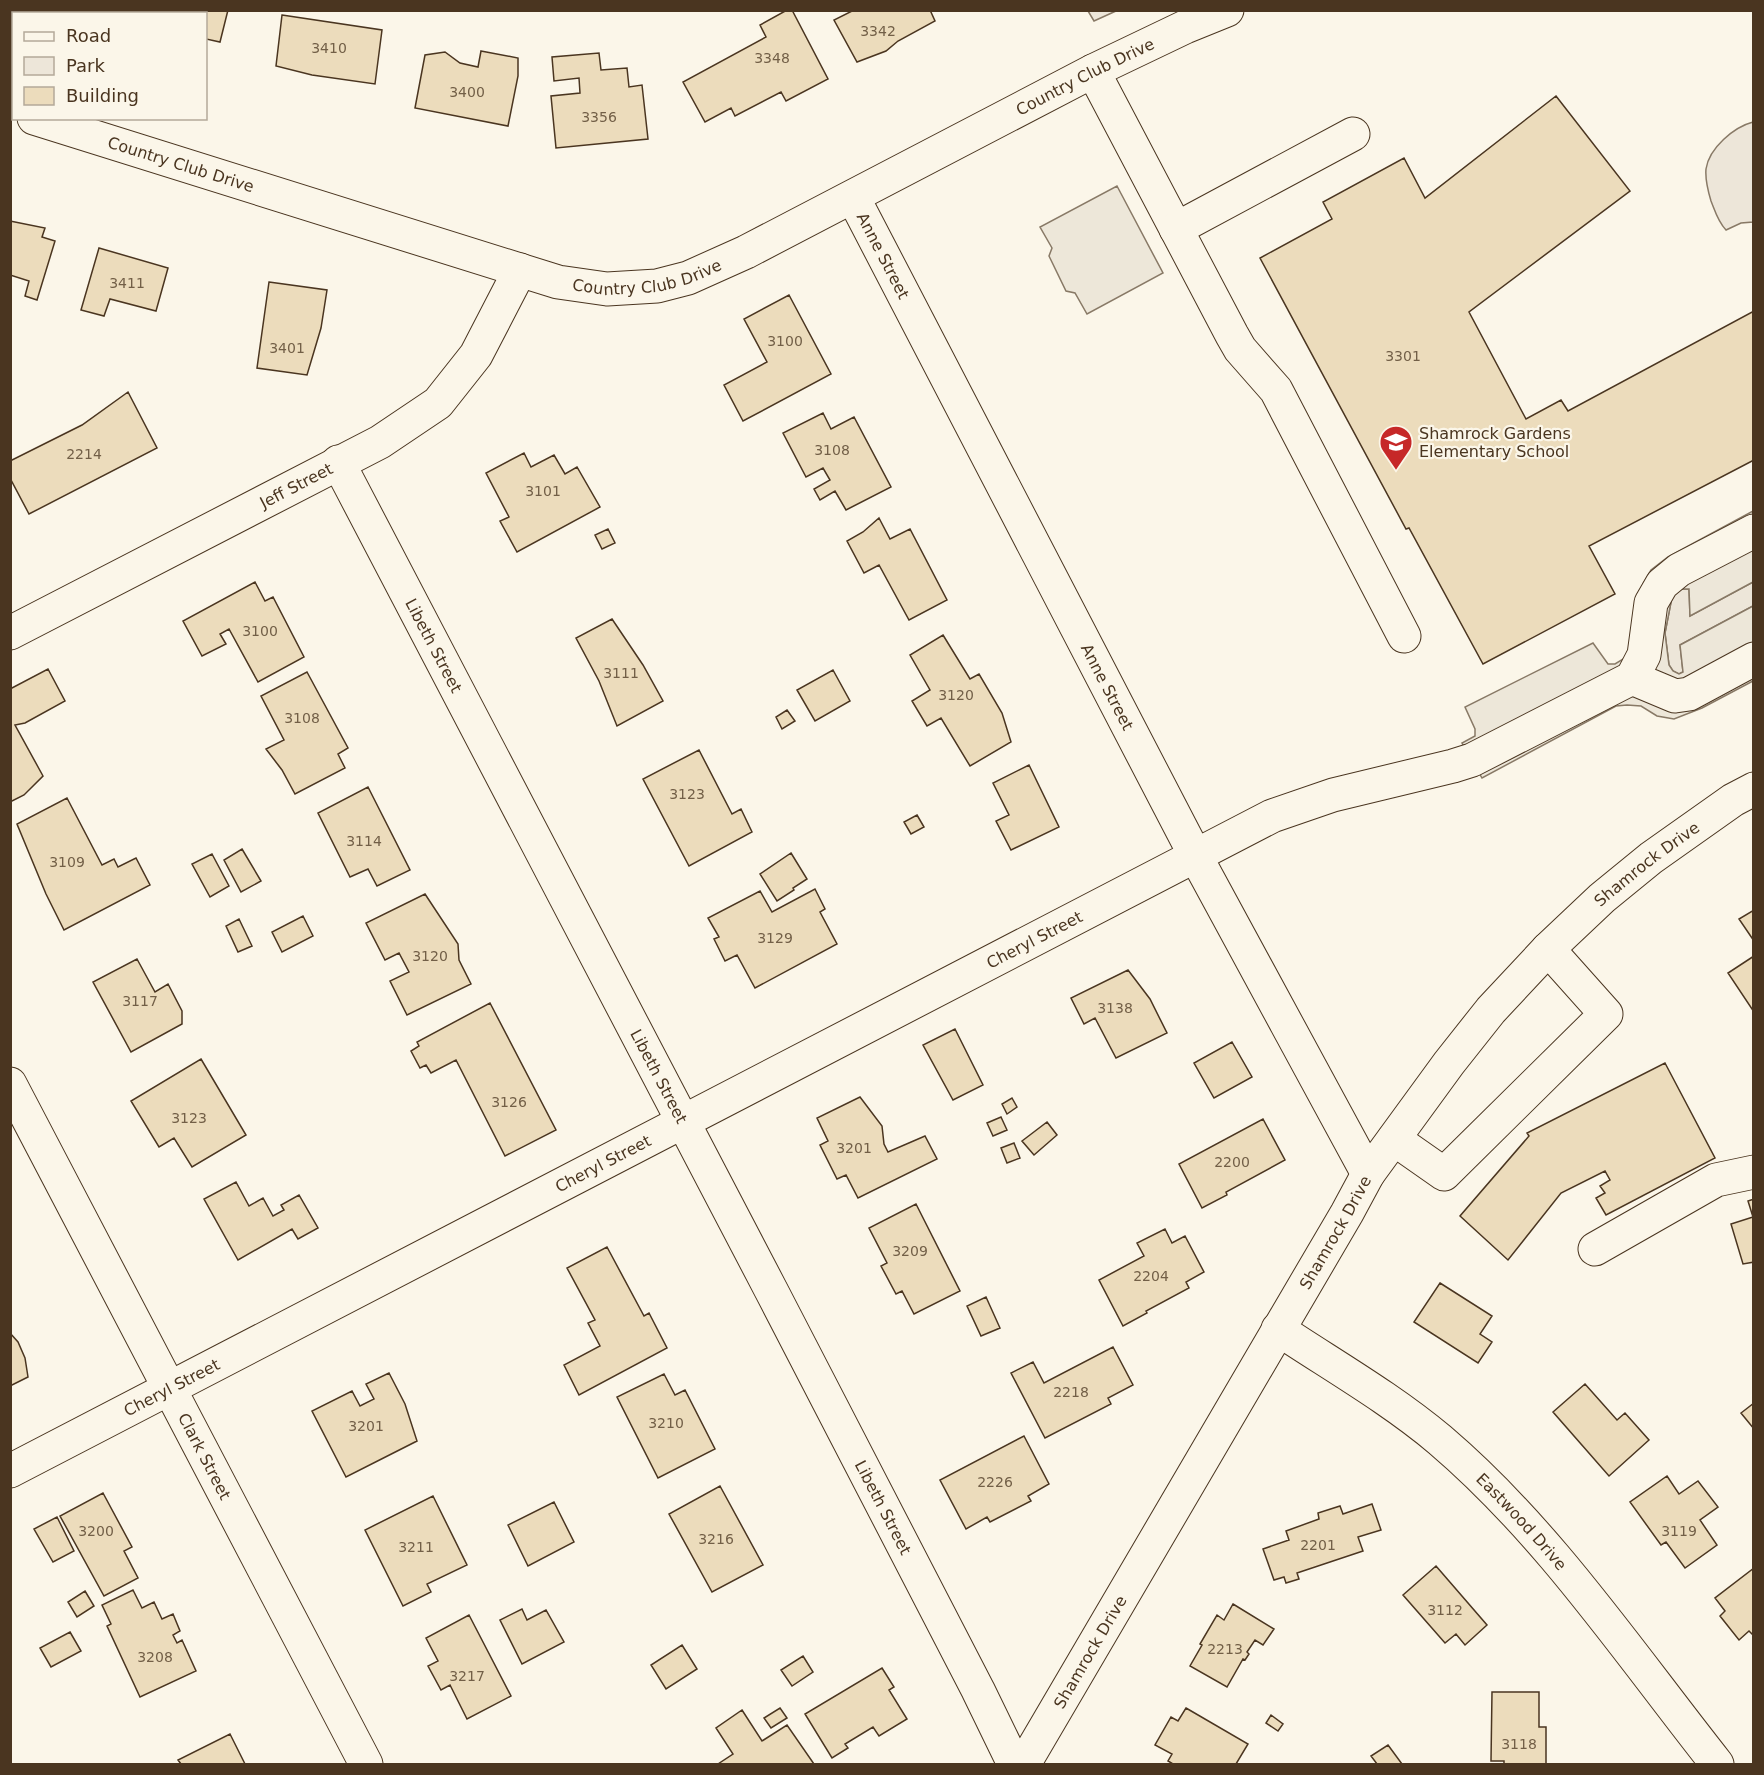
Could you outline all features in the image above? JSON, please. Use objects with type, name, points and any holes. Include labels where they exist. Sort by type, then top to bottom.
[{"type":"street","name":"Country Club Drive","points":[[40,120],[558,282],[607,289],[657,285],[688,278],[746,252],[1093,71],[1185,27],[1227,10]]},
{"type":"street","points":[[1093,71],[1240,349],[1276,390],[1404,636]]},
{"type":"street","points":[[1176,229],[1353,134]]},
{"type":"street","name":"Anne Street","points":[[853,197],[1195,855],[1368,1174]]},
{"type":"street","name":"Jeff Street","points":[[10,633],[380,442],[438,403],[476,354],[520,270]]},
{"type":"street","name":"Libeth Street","points":[[338,462],[760,1269],[1014,1764]]},
{"type":"street","points":[[1754,531],[1679,570],[1662,584],[1651,603],[1644,655],[1632,678],[1675,696],[1689,694],[1754,659]]},
{"type":"street","name":"Cheryl Street","points":[[10,1471],[1272,816],[1333,795],[1472,760],[1632,678]]},
{"type":"street","name":"Shamrock Drive","points":[[1024,1764],[1347,1214],[1368,1174],[1449,1063],[1491,1010],[1548,949],[1602,898],[1651,858],[1733,800],[1754,789]]},
{"type":"street","points":[[1394,1139],[1444,1174],[1606,1014],[1548,949]]},
{"type":"street","name":"Clark Street","points":[[10,1084],[366,1764]]},
{"type":"street","points":[[1595,1249],[1716,1180],[1754,1172]]},
{"type":"street","name":"Eastwood Drive","points":[[1278,1329],[1398,1408],[1440,1440],[1503,1499],[1596,1608],[1707,1761]]},
{"type":"green space","points":[[1088,11],[1116,11],[1094,21]]},
{"type":"green space","points":[[1753,122],[1753,222],[1741,223],[1726,230],[1711,201],[1706,181],[1708,161],[1717,146],[1738,128]]},
{"type":"green space","points":[[1753,582],[1753,606],[1680,645],[1683,672],[1679,674],[1673,671],[1669,665],[1665,633],[1672,597],[1678,589],[1689,589],[1690,616]]},
{"type":"shaded area","points":[[1117,186],[1163,273],[1087,314],[1075,293],[1066,291],[1049,256],[1052,248],[1040,227]]},
{"type":"shaded area","points":[[1753,511],[1753,582],[1690,616],[1689,589],[1678,589],[1672,597],[1665,633],[1669,665],[1679,674],[1683,672],[1680,645],[1753,606],[1753,681],[1702,708],[1674,719],[1657,716],[1641,706],[1616,706],[1482,778],[1462,743],[1475,736],[1475,729],[1465,707],[1593,643],[1608,664],[1615,664],[1625,658],[1630,649],[1643,584],[1651,570],[1668,557]]},
{"type":"building","points":[[131,10],[228,10],[220,42],[207,39],[207,12],[132,12]]},
{"type":"building","points":[[787,10],[792,10],[828,79],[786,101],[781,92],[735,116],[731,108],[705,122],[683,82],[766,37],[760,25]]},
{"type":"building","points":[[854,10],[930,10],[935,21],[898,41],[886,51],[857,62],[834,20]]},
{"type":"building","points":[[282,15],[382,30],[375,84],[312,75],[276,66]]},
{"type":"building","points":[[481,51],[518,58],[518,76],[508,126],[415,108],[425,55],[445,52],[460,63],[478,67]]},
{"type":"building","points":[[599,53],[601,70],[627,68],[629,87],[642,85],[648,139],[556,148],[551,96],[580,93],[579,78],[554,81],[552,57]]},
{"type":"building","name":"Shamrock Gardens Elementary School","points":[[1556,96],[1630,191],[1469,312],[1526,419],[1561,400],[1568,411],[1754,311],[1754,460],[1589,546],[1615,594],[1483,664],[1409,528],[1406,529],[1260,258],[1332,219],[1323,202],[1404,158],[1425,198]]},
{"type":"building","points":[[10,221],[45,228],[42,237],[55,241],[37,300],[25,296],[29,281],[10,275]]},
{"type":"building","points":[[99,248],[168,268],[156,311],[110,299],[104,316],[81,310]]},
{"type":"building","points":[[269,282],[327,290],[321,328],[307,375],[257,368]]},
{"type":"building","points":[[789,295],[831,374],[743,421],[724,385],[767,362],[744,319]]},
{"type":"building","points":[[128,392],[157,448],[29,514],[10,478],[10,461],[82,425]]},
{"type":"building","points":[[823,413],[831,429],[854,417],[891,487],[846,510],[835,491],[820,500],[814,489],[830,480],[823,468],[806,477],[783,433]]},
{"type":"building","points":[[524,453],[531,467],[554,455],[565,474],[577,467],[600,507],[517,552],[500,521],[509,517],[486,473]]},
{"type":"building","points":[[879,518],[890,539],[910,529],[947,600],[909,620],[879,565],[864,573],[847,541],[863,532]]},
{"type":"building","points":[[608,529],[615,543],[602,549],[595,535]]},
{"type":"building","points":[[255,582],[265,601],[273,597],[304,657],[258,682],[229,629],[220,634],[226,644],[202,656],[183,621]]},
{"type":"building","points":[[612,619],[643,665],[663,701],[617,726],[599,681],[576,638]]},
{"type":"building","points":[[943,635],[970,679],[979,674],[1002,713],[1011,742],[970,766],[941,718],[927,726],[912,701],[930,690],[910,655]]},
{"type":"building","points":[[48,669],[65,701],[25,723],[15,725],[43,776],[24,795],[10,802],[10,689]]},
{"type":"building","points":[[833,670],[850,701],[815,721],[797,690]]},
{"type":"building","points":[[307,672],[348,748],[338,754],[345,768],[295,794],[282,770],[266,749],[284,740],[261,696]]},
{"type":"building","points":[[787,710],[795,721],[782,729],[776,717]]},
{"type":"building","points":[[699,750],[732,814],[741,809],[752,832],[689,866],[643,779]]},
{"type":"building","points":[[1029,765],[1059,827],[1011,850],[996,821],[1009,815],[993,783]]},
{"type":"building","points":[[368,787],[410,870],[377,886],[368,869],[350,877],[318,813]]},
{"type":"building","points":[[67,798],[102,865],[114,859],[118,867],[136,858],[150,885],[64,930],[46,894],[17,824]]},
{"type":"building","points":[[917,815],[924,827],[911,834],[904,822]]},
{"type":"building","points":[[242,849],[261,881],[241,892],[224,860]]},
{"type":"building","points":[[791,853],[807,879],[777,901],[760,874]]},
{"type":"building","points":[[212,854],[229,886],[210,897],[192,864]]},
{"type":"building","points":[[815,889],[825,909],[820,912],[837,944],[755,988],[737,955],[725,961],[714,939],[719,937],[708,918],[760,891],[772,912]]},
{"type":"building","points":[[425,894],[458,944],[459,960],[471,984],[407,1015],[390,981],[409,972],[399,953],[385,960],[366,923]]},
{"type":"building","points":[[1754,910],[1754,941],[1739,919]]},
{"type":"building","points":[[303,916],[313,936],[282,952],[272,932]]},
{"type":"building","points":[[239,919],[252,946],[238,952],[226,926]]},
{"type":"building","points":[[1754,956],[1754,1012],[1728,973]]},
{"type":"building","points":[[137,959],[155,992],[168,984],[182,1011],[182,1024],[131,1052],[93,982]]},
{"type":"building","points":[[1128,970],[1150,999],[1167,1033],[1116,1058],[1095,1018],[1084,1024],[1071,998]]},
{"type":"building","points":[[490,1003],[556,1130],[505,1156],[456,1060],[431,1073],[426,1065],[420,1068],[411,1051],[419,1046],[417,1042]]},
{"type":"building","points":[[955,1029],[983,1085],[953,1100],[923,1045]]},
{"type":"building","points":[[1232,1042],[1252,1077],[1214,1098],[1194,1063]]},
{"type":"building","points":[[201,1059],[246,1135],[192,1167],[174,1138],[159,1147],[131,1101]]},
{"type":"building","points":[[1665,1063],[1715,1158],[1606,1215],[1596,1198],[1605,1193],[1600,1186],[1610,1180],[1605,1171],[1561,1193],[1508,1260],[1460,1216],[1529,1136],[1527,1133]]},
{"type":"building","points":[[860,1097],[882,1126],[884,1144],[888,1152],[925,1136],[937,1159],[858,1198],[846,1175],[837,1179],[820,1145],[828,1141],[817,1118]]},
{"type":"building","points":[[1012,1098],[1017,1107],[1007,1114],[1002,1104]]},
{"type":"building","points":[[1001,1117],[1007,1130],[993,1136],[987,1123]]},
{"type":"building","points":[[1263,1119],[1285,1160],[1226,1192],[1227,1195],[1202,1208],[1179,1164]]},
{"type":"building","points":[[1047,1122],[1057,1135],[1034,1155],[1022,1141]]},
{"type":"building","points":[[1014,1143],[1020,1158],[1007,1163],[1001,1148]]},
{"type":"building","points":[[236,1182],[249,1206],[263,1198],[273,1216],[284,1210],[281,1205],[299,1195],[318,1228],[298,1239],[292,1229],[238,1260],[204,1199]]},
{"type":"building","points":[[1754,1199],[1754,1262],[1743,1264],[1731,1224],[1753,1217],[1748,1201]]},
{"type":"building","points":[[916,1204],[960,1291],[914,1314],[902,1291],[896,1294],[881,1266],[887,1263],[869,1228]]},
{"type":"building","points":[[1165,1229],[1172,1243],[1185,1236],[1204,1272],[1186,1282],[1189,1288],[1123,1326],[1099,1280],[1144,1256],[1137,1243]]},
{"type":"building","points":[[607,1247],[644,1316],[649,1313],[667,1348],[579,1395],[564,1365],[600,1346],[588,1323],[595,1320],[567,1268]]},
{"type":"building","points":[[1440,1283],[1492,1316],[1480,1334],[1492,1342],[1478,1363],[1414,1322]]},
{"type":"building","points":[[986,1297],[1000,1328],[981,1336],[967,1306]]},
{"type":"building","points":[[10,1333],[18,1342],[25,1358],[28,1377],[10,1386]]},
{"type":"building","points":[[1113,1347],[1133,1385],[1108,1398],[1111,1404],[1045,1438],[1011,1373],[1033,1362],[1044,1383]]},
{"type":"building","points":[[389,1373],[405,1404],[417,1441],[346,1477],[312,1411],[352,1391],[360,1406],[374,1399],[366,1384]]},
{"type":"building","points":[[664,1374],[675,1395],[685,1390],[715,1449],[658,1478],[617,1397]]},
{"type":"building","points":[[1585,1384],[1617,1420],[1625,1413],[1649,1440],[1609,1476],[1553,1412]]},
{"type":"building","points":[[1754,1403],[1754,1429],[1741,1413]]},
{"type":"building","points":[[1024,1436],[1049,1484],[1028,1496],[1031,1501],[990,1522],[987,1517],[966,1529],[940,1480]]},
{"type":"building","points":[[1667,1476],[1679,1494],[1698,1481],[1718,1507],[1700,1520],[1717,1545],[1685,1568],[1666,1542],[1661,1545],[1630,1502]]},
{"type":"building","points":[[720,1486],[763,1565],[712,1592],[669,1514]]},
{"type":"building","points":[[103,1493],[132,1547],[124,1551],[138,1578],[104,1596],[60,1516]]},
{"type":"building","points":[[433,1496],[467,1565],[427,1584],[431,1592],[403,1606],[365,1530]]},
{"type":"building","points":[[554,1502],[574,1542],[528,1566],[508,1525]]},
{"type":"building","points":[[1372,1504],[1381,1530],[1358,1537],[1363,1551],[1297,1573],[1299,1579],[1286,1583],[1284,1577],[1274,1580],[1263,1549],[1289,1540],[1286,1531],[1319,1519],[1318,1513],[1340,1506],[1343,1514]]},
{"type":"building","points":[[57,1517],[74,1551],[53,1562],[34,1529]]},
{"type":"building","points":[[1436,1566],[1487,1625],[1465,1645],[1456,1634],[1445,1643],[1403,1595]]},
{"type":"building","points":[[1754,1568],[1754,1636],[1749,1631],[1739,1640],[1720,1616],[1725,1611],[1715,1598]]},
{"type":"building","points":[[133,1590],[142,1608],[154,1602],[162,1619],[173,1614],[180,1631],[173,1635],[177,1643],[182,1640],[196,1671],[140,1697],[107,1626],[111,1624],[102,1605]]},
{"type":"building","points":[[85,1591],[94,1606],[77,1617],[68,1602]]},
{"type":"building","points":[[1233,1604],[1274,1629],[1263,1645],[1255,1640],[1247,1652],[1249,1654],[1245,1660],[1243,1659],[1227,1687],[1190,1666],[1217,1615],[1224,1620]]},
{"type":"building","points":[[522,1609],[527,1620],[546,1610],[564,1642],[522,1664],[500,1620]]},
{"type":"building","points":[[469,1615],[511,1696],[467,1719],[450,1685],[441,1690],[428,1666],[438,1661],[426,1638]]},
{"type":"building","points":[[70,1632],[81,1651],[51,1667],[40,1648]]},
{"type":"building","points":[[682,1645],[697,1669],[666,1689],[651,1665]]},
{"type":"building","points":[[803,1656],[813,1672],[792,1686],[781,1670]]},
{"type":"building","points":[[882,1668],[894,1687],[889,1690],[907,1719],[879,1736],[873,1727],[845,1744],[848,1748],[832,1758],[805,1714]]},
{"type":"building","points":[[1492,1692],[1539,1692],[1539,1727],[1546,1727],[1546,1764],[1504,1764],[1504,1761],[1491,1761]]},
{"type":"building","points":[[780,1708],[787,1718],[771,1728],[764,1718]]},
{"type":"building","points":[[1186,1708],[1248,1744],[1236,1764],[1173,1764],[1168,1761],[1172,1754],[1155,1745],[1171,1717],[1178,1721]]},
{"type":"building","points":[[742,1710],[762,1741],[787,1725],[814,1764],[718,1764],[733,1754],[716,1728]]},
{"type":"building","points":[[1271,1715],[1283,1724],[1278,1731],[1266,1723]]},
{"type":"building","points":[[230,1734],[245,1764],[181,1764],[178,1760]]},
{"type":"building","points":[[1388,1745],[1402,1764],[1377,1764],[1371,1756]]},
{"type":"place","name":"Shamrock Gardens Elementary School","points":[[1396,471]]}]
